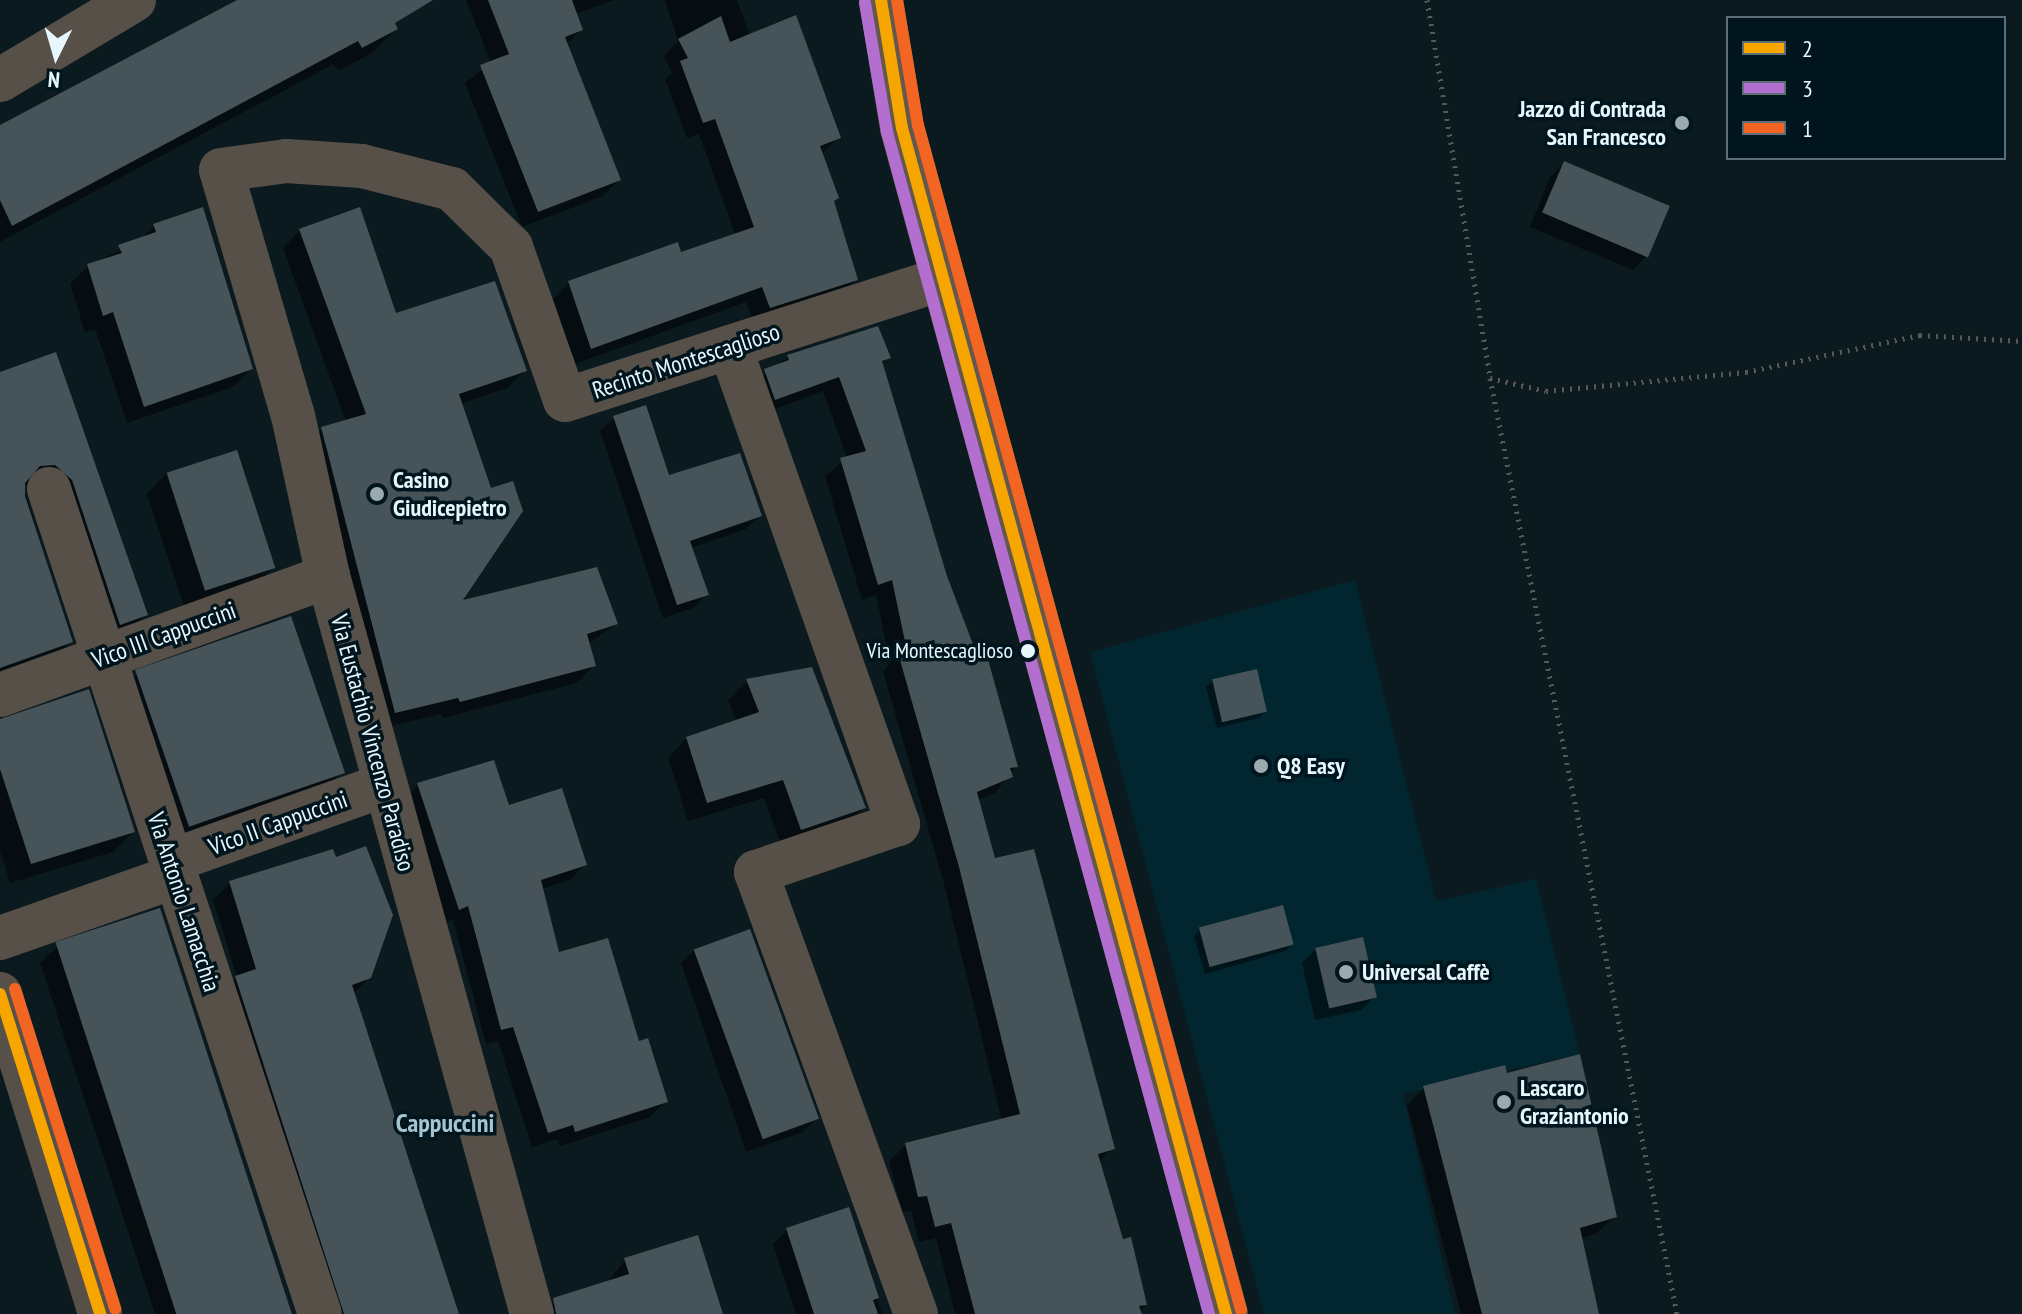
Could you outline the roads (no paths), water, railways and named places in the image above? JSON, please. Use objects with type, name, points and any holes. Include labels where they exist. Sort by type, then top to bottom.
[{"type":"main road","points":[[881,0],[902,128],[1043,658],[1226,1314]]},
{"type":"street","points":[[0,80],[134,0]]},
{"type":"street","name":"Recinto Montescaglioso","points":[[221,170],[286,161],[362,166],[452,189],[511,247],[565,400],[943,279]]},
{"type":"street","name":"Via Eustachio Vincenzo Paradiso","points":[[221,170],[293,416],[328,576],[532,1314]]},
{"type":"street","points":[[730,347],[898,824],[756,872],[916,1314]]},
{"type":"street","name":"Via Antonio Lamacchia","points":[[49,489],[320,1314]]},
{"type":"street","name":"Vico III Cappuccini","points":[[0,695],[328,576]]},
{"type":"street","name":"Vico II Cappuccini","points":[[0,938],[384,785]]},
{"type":"street","points":[[0,994],[100,1314]]},
{"type":"place","name":"Jazzo di Contrada San Francesco","points":[[1682,123]]},
{"type":"place","name":"Casino Giudicepietro","points":[[377,494]]},
{"type":"place","name":"Via Montescaglioso","points":[[1028,651]]},
{"type":"place","name":"Q8 Easy","points":[[1261,766]]},
{"type":"place","name":"Universal Caffè","points":[[1346,972]]},
{"type":"place","name":"Lascaro Graziantonio","points":[[1504,1102]]},
{"type":"district","name":"Cappuccini","points":[[445,1123]]}]
